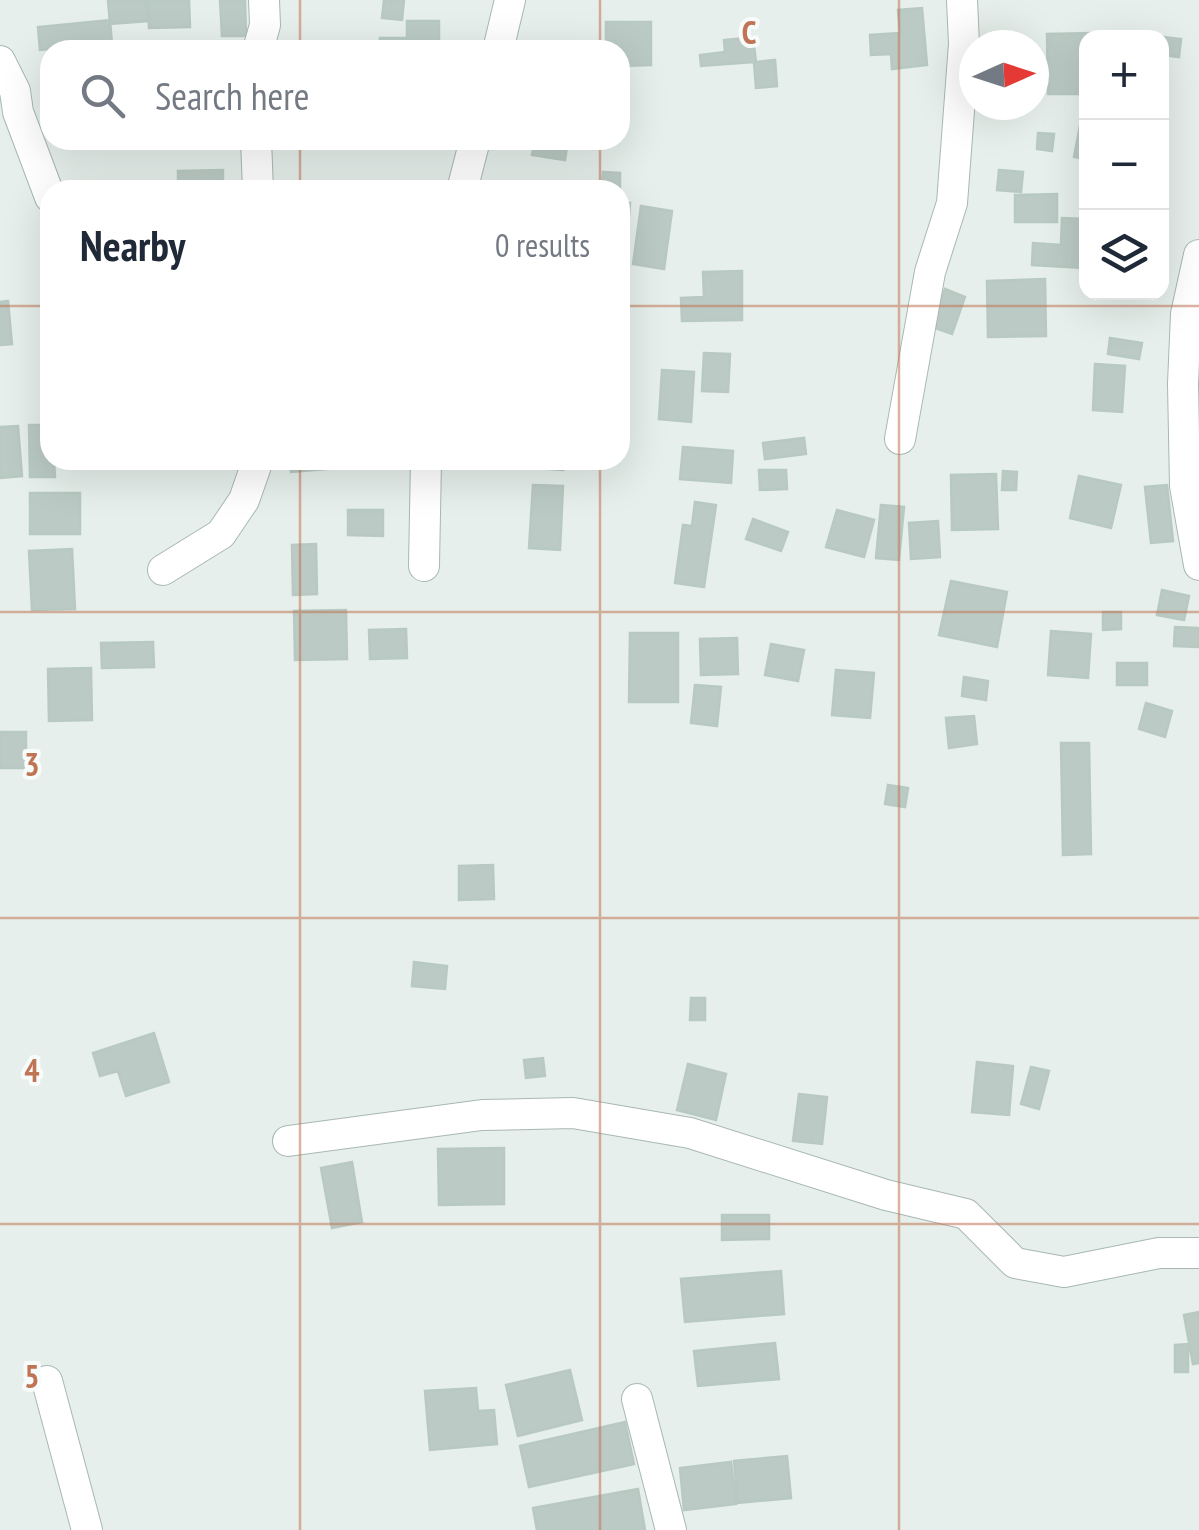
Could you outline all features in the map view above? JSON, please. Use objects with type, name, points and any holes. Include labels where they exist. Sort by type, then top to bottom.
[{"type":"street","points":[[261,40],[264,0]]},
{"type":"street","points":[[500,40],[510,0]]},
{"type":"street","points":[[900,439],[930,272],[952,202],[964,44],[962,0]]},
{"type":"street","points":[[0,61],[43,180]]},
{"type":"street","points":[[256,150],[258,180]]},
{"type":"street","points":[[465,180],[472,150]]},
{"type":"street","points":[[1199,255],[1186,314],[1183,384],[1185,486],[1199,565]]},
{"type":"street","points":[[163,570],[221,534],[244,500],[254,470]]},
{"type":"street","points":[[424,566],[426,470]]},
{"type":"street","points":[[288,1141],[482,1116],[573,1113],[690,1133],[886,1195],[966,1214],[1015,1263],[1064,1272],[1159,1254],[1199,1253]]},
{"type":"street","points":[[46,1381],[87,1530]]},
{"type":"street","points":[[637,1399],[671,1530]]},
{"type":"building","points":[[108,0],[146,0],[148,21],[110,24]]},
{"type":"building","points":[[148,0],[189,0],[190,27],[149,28]]},
{"type":"building","points":[[220,0],[245,0],[246,36],[222,36]]},
{"type":"building","points":[[384,0],[404,0],[402,20],[382,18]]},
{"type":"building","points":[[922,8],[927,65],[892,69],[891,54],[871,55],[870,35],[900,33],[898,10]]},
{"type":"building","points":[[110,20],[112,40],[40,40],[40,50],[38,27]]},
{"type":"building","points":[[407,21],[439,21],[439,40],[380,40],[407,38]]},
{"type":"building","points":[[606,22],[651,22],[651,65],[630,66],[630,40],[606,40]]},
{"type":"building","points":[[1079,33],[1079,94],[1049,94],[1049,34]]},
{"type":"building","points":[[753,37],[756,62],[775,60],[777,86],[756,88],[754,62],[701,66],[700,55],[725,52],[724,40]]},
{"type":"building","points":[[1169,38],[1181,39],[1179,57],[1169,56]]},
{"type":"building","points":[[1079,131],[1079,158],[1074,157]]},
{"type":"building","points":[[1038,133],[1054,134],[1052,151],[1037,149]]},
{"type":"building","points":[[533,150],[566,150],[565,160],[532,155]]},
{"type":"building","points":[[223,170],[223,180],[178,180],[178,171]]},
{"type":"building","points":[[999,170],[1023,172],[1021,192],[997,190]]},
{"type":"building","points":[[603,172],[620,173],[620,180],[603,180]]},
{"type":"building","points":[[1057,194],[1057,222],[1015,222],[1015,195]]},
{"type":"building","points":[[641,206],[672,211],[664,269],[633,264]]},
{"type":"building","points":[[1062,218],[1079,219],[1079,268],[1032,265],[1033,243],[1061,245]]},
{"type":"building","points":[[742,271],[742,320],[682,321],[681,298],[704,297],[703,272]]},
{"type":"building","points":[[1045,279],[1046,336],[988,337],[987,281]]},
{"type":"building","points":[[945,289],[965,297],[952,334],[932,327]]},
{"type":"building","points":[[8,301],[12,344],[0,345],[0,302]]},
{"type":"building","points":[[1110,338],[1142,343],[1139,359],[1108,354]]},
{"type":"building","points":[[704,353],[730,354],[728,392],[702,391]]},
{"type":"building","points":[[1095,364],[1125,366],[1122,412],[1093,410]]},
{"type":"building","points":[[662,370],[694,372],[691,422],[659,419]]},
{"type":"building","points":[[29,425],[40,425],[40,470],[55,470],[55,477],[30,477]]},
{"type":"building","points":[[18,426],[22,476],[0,478],[0,427]]},
{"type":"building","points":[[804,438],[806,454],[765,459],[763,443]]},
{"type":"building","points":[[683,447],[733,451],[731,483],[680,479]]},
{"type":"building","points":[[759,470],[786,470],[787,489],[760,490]]},
{"type":"building","points":[[1003,471],[1017,472],[1016,490],[1002,490]]},
{"type":"building","points":[[996,474],[998,529],[952,530],[951,475]]},
{"type":"building","points":[[1079,476],[1121,485],[1111,528],[1070,518]]},
{"type":"building","points":[[533,485],[563,486],[560,550],[529,548]]},
{"type":"building","points":[[1167,485],[1173,541],[1151,543],[1145,487]]},
{"type":"building","points":[[30,493],[80,493],[80,534],[30,534]]},
{"type":"building","points":[[695,502],[716,505],[704,587],[675,583],[683,525],[692,526]]},
{"type":"building","points":[[881,505],[904,507],[899,560],[876,558]]},
{"type":"building","points":[[348,510],[383,510],[383,536],[348,535]]},
{"type":"building","points":[[837,510],[874,520],[864,557],[826,547]]},
{"type":"building","points":[[753,519],[788,532],[781,551],[746,539]]},
{"type":"building","points":[[938,521],[940,557],[911,559],[909,523]]},
{"type":"building","points":[[316,544],[317,594],[293,595],[292,545]]},
{"type":"building","points":[[72,549],[75,609],[32,610],[29,551]]},
{"type":"building","points":[[951,581],[1007,592],[997,647],[939,635]]},
{"type":"building","points":[[1162,590],[1189,596],[1184,620],[1157,615]]},
{"type":"building","points":[[346,610],[347,659],[295,660],[294,611]]},
{"type":"building","points":[[1103,612],[1121,612],[1121,629],[1103,630]]},
{"type":"building","points":[[1175,627],[1199,628],[1198,647],[1174,646]]},
{"type":"building","points":[[406,629],[407,658],[370,659],[369,630]]},
{"type":"building","points":[[1051,631],[1091,634],[1088,678],[1048,675]]},
{"type":"building","points":[[630,633],[678,633],[678,702],[629,702]]},
{"type":"building","points":[[737,638],[738,674],[701,675],[700,639]]},
{"type":"building","points":[[153,642],[154,667],[102,668],[101,643]]},
{"type":"building","points":[[771,644],[804,650],[798,681],[765,675]]},
{"type":"building","points":[[1117,663],[1147,663],[1147,685],[1117,685]]},
{"type":"building","points":[[91,668],[92,720],[49,721],[48,669]]},
{"type":"building","points":[[836,670],[874,673],[870,718],[832,715]]},
{"type":"building","points":[[964,677],[988,681],[986,700],[962,696]]},
{"type":"building","points":[[695,685],[721,687],[717,726],[691,723]]},
{"type":"building","points":[[1146,703],[1172,711],[1165,737],[1139,729]]},
{"type":"building","points":[[974,716],[977,744],[949,748],[946,718]]},
{"type":"building","points":[[0,732],[26,732],[26,768],[0,768]]},
{"type":"building","points":[[1061,743],[1089,743],[1091,854],[1063,855]]},
{"type":"building","points":[[888,785],[908,788],[905,807],[885,804]]},
{"type":"building","points":[[493,865],[494,899],[459,900],[459,866]]},
{"type":"building","points":[[414,962],[447,966],[445,989],[412,986]]},
{"type":"building","points":[[691,998],[705,998],[705,1020],[690,1020]]},
{"type":"building","points":[[154,1033],[169,1082],[126,1096],[118,1071],[100,1076],[93,1053]]},
{"type":"building","points":[[543,1058],[545,1076],[526,1078],[524,1060]]},
{"type":"building","points":[[977,1062],[1013,1066],[1009,1115],[972,1112]]},
{"type":"building","points":[[688,1064],[726,1074],[716,1120],[677,1110]]},
{"type":"building","points":[[1031,1067],[1049,1071],[1039,1109],[1021,1104]]},
{"type":"building","points":[[799,1094],[827,1097],[822,1144],[793,1141]]},
{"type":"building","points":[[504,1148],[504,1204],[439,1205],[438,1149]]},
{"type":"building","points":[[352,1162],[362,1222],[332,1228],[321,1168]]},
{"type":"building","points":[[722,1215],[769,1215],[769,1239],[722,1240]]},
{"type":"building","points":[[781,1271],[784,1314],[685,1322],[681,1279]]},
{"type":"building","points":[[1199,1312],[1199,1363],[1193,1364],[1184,1315]]},
{"type":"building","points":[[775,1343],[779,1379],[698,1386],[694,1351]]},
{"type":"building","points":[[1188,1344],[1188,1372],[1175,1372],[1175,1345]]},
{"type":"building","points":[[570,1370],[582,1420],[518,1436],[506,1385]]},
{"type":"building","points":[[476,1388],[478,1411],[494,1410],[497,1444],[430,1450],[425,1391]]},
{"type":"building","points":[[625,1422],[634,1464],[529,1487],[520,1446]]},
{"type":"building","points":[[787,1456],[791,1498],[738,1503],[734,1461]]},
{"type":"building","points":[[731,1462],[736,1504],[684,1510],[680,1468]]},
{"type":"building","points":[[638,1489],[645,1530],[537,1530],[533,1508]]}]
